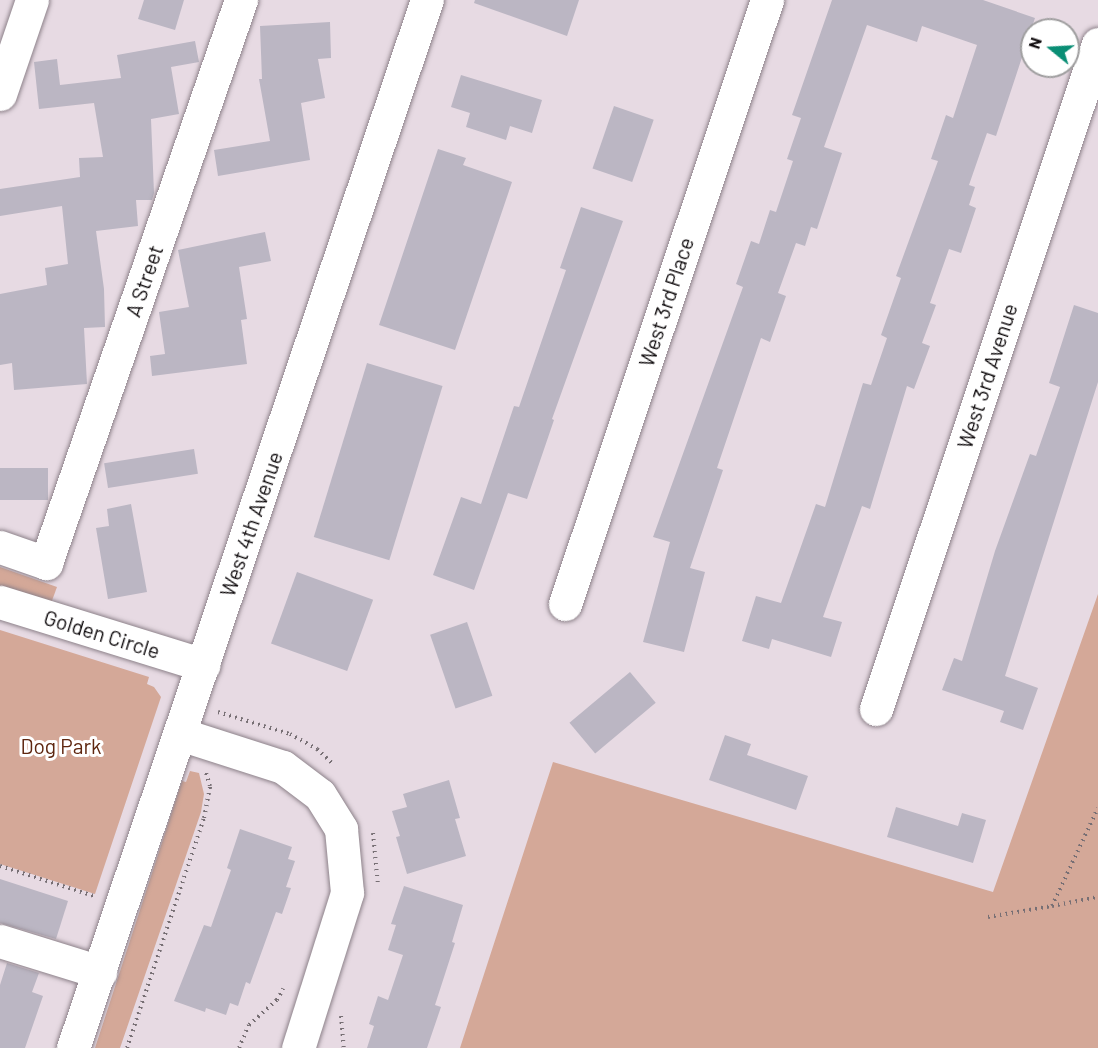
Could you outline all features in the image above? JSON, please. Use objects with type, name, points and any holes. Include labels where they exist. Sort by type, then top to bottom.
[{"type":"street","points":[[0,94],[32,0]]},
{"type":"street","name":"A Street","points":[[0,548],[46,562],[241,0]]},
{"type":"street","name":"West 4th Avenue","points":[[73,1048],[427,0]]},
{"type":"street","name":"West 3rd Place","points":[[565,604],[767,0]]},
{"type":"street","name":"West 3rd Avenue","points":[[876,709],[1098,44]]},
{"type":"street","name":"Golden Circle","points":[[0,602],[203,666]]},
{"type":"street","points":[[180,734],[283,767],[320,795],[341,829],[347,893],[298,1048]]},
{"type":"street","points":[[1,943],[100,972]]},
{"type":"path","points":[[127,1048],[204,818],[209,780],[220,779]]},
{"type":"path","points":[[1052,906],[1098,808]]},
{"type":"path","points":[[0,866],[98,897]]},
{"type":"path","points":[[988,917],[1098,897]]},
{"type":"path","points":[[239,1048],[249,1025],[277,1000],[285,986]]},
{"type":"green space","points":[[0,567],[57,587],[50,606],[0,590]]},
{"type":"green space","points":[[1098,594],[1098,1048],[460,1048],[553,762],[993,892]]},
{"type":"green space","name":"Dog Park","points":[[0,630],[149,677],[147,684],[154,687],[161,697],[95,894],[0,864]]},
{"type":"green space","points":[[190,771],[199,773],[204,794],[201,812],[120,1048],[95,1048],[182,781],[186,782]]},
{"type":"building","points":[[144,0],[184,0],[175,30],[138,19]]},
{"type":"building","points":[[475,0],[579,0],[567,36],[474,3]]},
{"type":"building","points":[[832,0],[983,0],[1035,18],[1020,18],[1020,63],[996,136],[987,133],[969,185],[975,187],[969,205],[976,208],[961,253],[949,249],[930,303],[936,305],[922,343],[930,346],[914,389],[907,386],[870,509],[862,506],[823,617],[842,622],[831,657],[772,639],[769,649],[742,641],[756,596],[781,603],[816,504],[825,507],[863,383],[871,385],[887,338],[881,335],[901,278],[896,276],[938,161],[931,159],[946,115],[953,118],[977,45],[922,26],[917,42],[867,25],[824,147],[842,153],[817,229],[811,227],[805,246],[796,243],[778,293],[786,296],[770,342],[761,338],[717,468],[723,470],[690,568],[705,572],[684,652],[643,642],[670,542],[653,537],[743,287],[736,284],[751,241],[759,244],[770,210],[776,212],[793,161],[787,159],[801,118],[792,115]]},
{"type":"building","points":[[330,22],[331,58],[318,59],[325,98],[301,103],[310,160],[218,176],[214,150],[270,141],[259,79],[262,79],[260,26]]},
{"type":"building","points":[[195,41],[199,62],[171,67],[179,114],[151,119],[154,193],[152,200],[136,200],[138,226],[96,231],[104,289],[105,327],[84,328],[87,384],[14,390],[12,363],[0,365],[0,294],[47,285],[45,268],[68,264],[62,206],[0,216],[0,189],[80,177],[79,158],[103,157],[94,103],[39,109],[34,62],[57,59],[60,85],[121,78],[117,55]]},
{"type":"building","points":[[461,75],[542,100],[532,133],[510,126],[506,140],[466,127],[470,113],[451,107]]},
{"type":"building","points":[[614,106],[654,120],[632,182],[593,168]]},
{"type":"building","points":[[438,149],[466,158],[463,165],[512,182],[455,350],[379,325]]},
{"type":"building","points":[[581,207],[623,221],[552,419],[554,420],[527,499],[508,493],[474,590],[433,575],[461,497],[481,504],[514,406],[519,407],[566,270],[560,268]]},
{"type":"building","points":[[265,232],[271,261],[239,267],[247,319],[241,320],[247,364],[152,376],[150,356],[165,354],[159,312],[189,307],[178,250]]},
{"type":"building","points":[[1074,305],[1098,313],[1098,382],[1005,676],[1038,688],[1023,730],[1000,722],[1004,711],[942,690],[954,658],[962,661],[995,551],[1030,454],[1036,456],[1060,387],[1049,383]]},
{"type":"building","points":[[367,363],[443,386],[389,560],[314,537]]},
{"type":"building","points":[[194,449],[198,474],[108,488],[104,463]]},
{"type":"building","points":[[0,468],[48,468],[48,500],[0,500]]},
{"type":"building","points":[[131,504],[147,592],[108,599],[96,528],[109,526],[107,509]]},
{"type":"building","points":[[297,572],[373,600],[347,671],[271,643]]},
{"type":"building","points":[[467,622],[492,696],[456,708],[430,635]]},
{"type":"building","points":[[630,672],[656,703],[595,753],[569,723]]},
{"type":"building","points":[[725,735],[751,744],[747,755],[808,776],[796,810],[709,780]]},
{"type":"building","points":[[449,780],[460,818],[455,819],[466,856],[407,874],[396,837],[400,836],[392,811],[407,807],[403,794]]},
{"type":"building","points":[[896,807],[958,826],[962,813],[986,820],[973,863],[887,837]]},
{"type":"building","points":[[240,829],[292,847],[288,859],[295,861],[286,887],[291,888],[282,914],[276,912],[250,984],[246,982],[238,1006],[230,1003],[226,1015],[206,1008],[205,1012],[174,1001],[204,925],[211,927],[231,870],[227,868]]},
{"type":"building","points":[[0,879],[68,901],[56,939],[0,923]]},
{"type":"building","points":[[404,886],[463,905],[452,942],[455,943],[435,1005],[441,1007],[427,1048],[367,1048],[374,1026],[369,1024],[378,996],[388,1000],[403,955],[388,950],[396,925],[391,924]]},
{"type":"building","points":[[7,963],[39,973],[32,992],[43,996],[25,1048],[0,1048],[0,985]]}]
